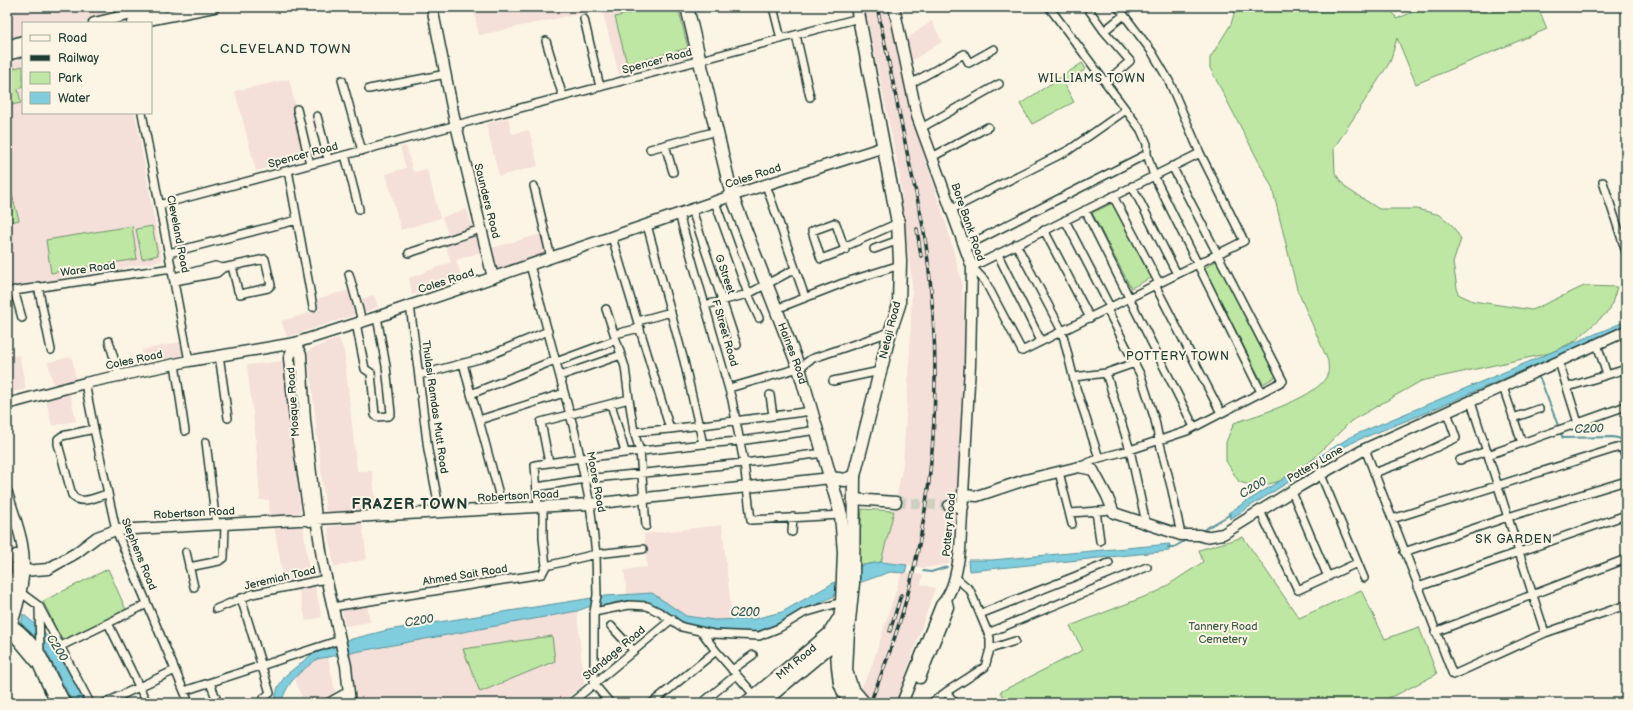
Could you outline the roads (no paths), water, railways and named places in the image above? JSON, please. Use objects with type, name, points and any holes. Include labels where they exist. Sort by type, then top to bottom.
[{"type":"main road","name":"Haines Road","points":[[687,7],[732,196],[799,368],[841,514],[848,582],[842,602],[836,650],[840,683],[848,702]]},
{"type":"main road","name":"Netaji Road","points":[[848,630],[848,582],[854,499],[854,476],[890,332],[898,306],[900,264],[898,224],[858,13]]},
{"type":"main road","points":[[831,478],[845,480],[854,476]]},
{"type":"main road","name":"MM Road","points":[[754,701],[829,634],[840,616]]},
{"type":"main road","points":[[848,630],[847,677],[852,689],[864,703]]},
{"type":"main road","name":"MM Road","points":[[754,701],[848,630]]},
{"type":"street","points":[[139,16],[162,7]]},
{"type":"street","points":[[102,22],[214,7]]},
{"type":"street","name":"Saunders Road","points":[[432,7],[456,125],[493,278]]},
{"type":"street","points":[[773,7],[781,39]]},
{"type":"street","name":"Bore Bank Road","points":[[894,7],[917,116],[966,246],[972,266],[965,475]]},
{"type":"street","points":[[1049,7],[1141,130],[1147,144],[1147,154],[1154,176],[1261,392]]},
{"type":"street","points":[[1087,7],[1104,31],[1130,62],[1106,82]]},
{"type":"street","points":[[1118,7],[1152,52],[1169,81],[1200,153],[1244,241],[1022,351],[984,281],[972,266],[998,255],[1016,244],[1200,153]]},
{"type":"street","name":"Spencer Road","points":[[159,205],[796,35],[858,13]]},
{"type":"street","points":[[1104,31],[1124,15]]},
{"type":"street","points":[[584,19],[600,87]]},
{"type":"street","points":[[796,35],[810,97]]},
{"type":"street","points":[[7,46],[22,41]]},
{"type":"street","points":[[546,41],[563,97]]},
{"type":"street","points":[[910,84],[964,54],[969,63],[994,49]]},
{"type":"street","points":[[7,55],[22,51]]},
{"type":"street","points":[[369,89],[446,74]]},
{"type":"street","points":[[342,80],[362,151]]},
{"type":"street","points":[[921,128],[998,84]]},
{"type":"street","points":[[297,109],[310,164]]},
{"type":"street","points":[[952,209],[1069,150],[1126,110]]},
{"type":"street","name":"Cleveland Road","points":[[142,114],[189,361]]},
{"type":"street","points":[[317,116],[328,159]]},
{"type":"street","points":[[932,157],[988,127]]},
{"type":"street","points":[[650,149],[717,131]]},
{"type":"street","points":[[665,145],[673,172]]},
{"type":"street","name":"Coles Road","points":[[7,404],[85,383],[219,355],[295,343],[493,278],[732,196],[884,147]]},
{"type":"street","points":[[966,246],[1147,154]]},
{"type":"street","points":[[346,155],[359,209]]},
{"type":"street","points":[[964,495],[977,496],[1025,480],[1079,467],[1099,458],[1130,450],[1159,440],[1194,427],[1283,381],[1172,166]]},
{"type":"street","points":[[288,170],[313,307]]},
{"type":"street","points":[[1603,182],[1626,252]]},
{"type":"street","points":[[766,185],[805,297]]},
{"type":"street","points":[[534,186],[551,258]]},
{"type":"street","points":[[1132,186],[1177,274]]},
{"type":"street","points":[[1113,196],[1221,413]]},
{"type":"street","points":[[715,202],[758,318]]},
{"type":"street","name":"G Street","points":[[692,210],[737,345]]},
{"type":"street","points":[[1085,210],[1194,427]]},
{"type":"street","name":"F Street Road","points":[[679,214],[729,388],[744,463],[751,520],[793,517]]},
{"type":"street","points":[[169,253],[297,220]]},
{"type":"street","points":[[1065,220],[1141,376],[1155,420],[1181,535]]},
{"type":"street","points":[[844,247],[835,223],[812,231],[821,259],[844,250],[844,247],[898,224]]},
{"type":"street","points":[[647,225],[671,312],[703,444]]},
{"type":"street","points":[[409,253],[481,229]]},
{"type":"street","points":[[1044,230],[1090,318]]},
{"type":"street","points":[[612,237],[670,429]]},
{"type":"street","points":[[874,249],[899,240]]},
{"type":"street","points":[[1016,244],[1062,331],[1074,377],[1099,458]]},
{"type":"street","points":[[998,255],[1041,341]]},
{"type":"street","points":[[174,279],[215,266],[223,268],[232,266],[265,259],[272,283],[268,288],[240,294],[232,266]]},
{"type":"street","points":[[776,309],[805,297],[900,264]]},
{"type":"street","name":"Moore Road","points":[[530,265],[570,414],[590,504],[596,554],[597,595],[594,612],[594,684]]},
{"type":"street","name":"Ware Road","points":[[11,291],[172,268]]},
{"type":"street","points":[[705,305],[748,294],[795,269]]},
{"type":"street","points":[[349,274],[359,322],[365,369],[371,372],[375,415],[377,417],[389,416],[391,413],[386,366],[377,317]]},
{"type":"street","points":[[38,286],[51,350]]},
{"type":"street","points":[[11,291],[22,318]]},
{"type":"street","name":"Thulasi Ramdas Mutt Road","points":[[410,305],[428,450],[440,512]]},
{"type":"street","points":[[606,310],[625,367],[634,432],[640,451],[646,526]]},
{"type":"street","points":[[471,394],[616,337],[639,325],[671,312]]},
{"type":"street","points":[[419,375],[463,363],[510,347],[548,331]]},
{"type":"street","name":"Pottery Lane","points":[[1113,510],[1114,513],[1181,535],[1202,536],[1223,534],[1365,449],[1626,331]]},
{"type":"street","points":[[729,388],[799,368],[811,359],[890,332]]},
{"type":"street","points":[[109,341],[119,376]]},
{"type":"street","name":"Mosque Road","points":[[295,343],[289,358],[295,421],[323,579],[338,645],[346,666],[350,703]]},
{"type":"street","points":[[1597,344],[1607,375]]},
{"type":"street","points":[[219,355],[228,418]]},
{"type":"street","points":[[560,376],[621,355]]},
{"type":"street","points":[[1559,362],[1578,423]]},
{"type":"street","points":[[463,363],[503,509]]},
{"type":"street","points":[[1074,377],[1106,373],[1135,363]]},
{"type":"street","points":[[175,364],[185,431]]},
{"type":"street","points":[[1568,387],[1626,369]]},
{"type":"street","points":[[833,381],[880,371]]},
{"type":"street","points":[[1106,373],[1130,450],[1146,523]]},
{"type":"street","name":"Stephens Road","points":[[85,383],[107,494],[116,530],[189,703]]},
{"type":"street","points":[[1503,387],[1522,444]]},
{"type":"street","points":[[479,420],[564,393]]},
{"type":"street","points":[[770,395],[773,416]]},
{"type":"street","points":[[549,462],[541,422],[629,399]]},
{"type":"street","points":[[1470,402],[1520,552],[1545,633]]},
{"type":"street","points":[[611,404],[625,452]]},
{"type":"street","points":[[1460,460],[1522,444],[1626,406]]},
{"type":"street","points":[[1513,418],[1539,409]]},
{"type":"street","points":[[634,432],[699,426],[812,411]]},
{"type":"street","points":[[1374,473],[1407,461],[1456,438],[1448,412]]},
{"type":"street","points":[[94,429],[62,436],[58,439],[58,444],[72,495],[75,499],[80,501],[107,494]]},
{"type":"street","points":[[546,566],[535,465],[625,452],[740,441],[818,430]]},
{"type":"street","points":[[189,568],[219,561],[224,558],[220,524],[206,442]]},
{"type":"street","points":[[1392,519],[1624,446],[1626,459]]},
{"type":"street","points":[[1365,449],[1453,675],[1545,633],[1626,605]]},
{"type":"street","points":[[537,487],[585,479],[744,463],[824,453]]},
{"type":"street","points":[[1070,513],[1113,510],[1093,470],[1079,467]]},
{"type":"street","points":[[1059,472],[1072,524]]},
{"type":"street","name":"Pottery Road","points":[[902,703],[940,605],[946,599],[956,570],[960,551],[965,475]]},
{"type":"street","points":[[1321,475],[1364,578]]},
{"type":"street","name":"Robertson Road","points":[[24,571],[48,569],[76,553],[97,537],[116,530],[590,504],[831,478]]},
{"type":"street","points":[[1404,552],[1508,517],[1626,481]]},
{"type":"street","points":[[1292,492],[1328,577]]},
{"type":"street","points":[[8,499],[22,544],[24,571],[15,597]]},
{"type":"street","points":[[854,499],[896,502]]},
{"type":"street","points":[[949,506],[963,507]]},
{"type":"street","points":[[1096,511],[1100,541]]},
{"type":"street","points":[[1260,512],[1298,590],[1357,563]]},
{"type":"street","points":[[7,514],[16,546],[17,572],[15,597],[10,624],[38,664],[56,703]]},
{"type":"street","points":[[792,532],[793,517],[841,514]]},
{"type":"street","points":[[1418,587],[1626,516]]},
{"type":"street","name":"Ahmed Sait Road","points":[[332,607],[542,574],[546,566],[596,554],[643,549]]},
{"type":"street","points":[[186,552],[194,588]]},
{"type":"street","points":[[1435,632],[1626,559]]},
{"type":"street","points":[[980,614],[1109,563]]},
{"type":"street","points":[[988,633],[1147,567]]},
{"type":"street","points":[[931,703],[985,668],[990,649],[990,638],[970,590],[956,570]]},
{"type":"street","name":"Mosque Road","points":[[323,579],[332,607],[338,645],[343,699]]},
{"type":"street","name":"Jeremiah Toad","points":[[216,609],[252,594],[323,579]]},
{"type":"street","points":[[15,597],[39,606],[90,703]]},
{"type":"street","points":[[241,598],[270,693],[264,698]]},
{"type":"street","name":"Pottery Road","points":[[909,703],[948,607],[946,599]]},
{"type":"street","points":[[594,612],[628,605],[647,606],[682,627],[702,632],[738,636],[759,636],[779,628],[804,613],[842,602]]},
{"type":"street","points":[[61,646],[147,604]]},
{"type":"street","points":[[38,664],[40,650],[38,625],[39,606]]},
{"type":"street","name":"Standage Road","points":[[571,703],[633,650],[672,620]]},
{"type":"street","points":[[108,623],[147,703]]},
{"type":"street","points":[[10,624],[40,650],[65,703]]},
{"type":"street","points":[[611,626],[633,650]]},
{"type":"street","points":[[702,632],[734,672],[754,701]]},
{"type":"street","points":[[990,649],[1015,641]]},
{"type":"street","points":[[184,691],[261,666],[338,645]]},
{"type":"street","points":[[652,703],[716,651]]},
{"type":"street","points":[[702,703],[753,655]]},
{"type":"street","points":[[105,703],[175,670]]},
{"type":"street","points":[[210,683],[218,703]]},
{"type":"street","points":[[594,684],[609,703]]},
{"type":"street","points":[[946,692],[955,703]]},
{"type":"street","points":[[327,703],[343,699]]},
{"type":"water","points":[[1626,321],[1626,328],[1344,447],[1230,519],[1228,513],[1352,436]]},
{"type":"water","points":[[1170,544],[1169,551],[969,571],[968,560],[992,560]]},
{"type":"water","points":[[881,562],[907,565],[905,573],[890,572],[856,584],[858,566]]},
{"type":"water","points":[[835,582],[836,595],[764,631],[749,633],[692,626],[679,622],[651,604],[640,602],[617,602],[604,606],[588,607],[577,611],[317,659],[299,673],[291,682],[281,703],[274,703],[278,687],[286,675],[311,655],[348,640],[388,630],[605,596],[652,593],[686,616],[714,620],[754,619],[782,612]]},
{"type":"water","points":[[23,614],[41,629],[53,644],[86,703],[73,703],[47,653],[33,636],[21,625]]},
{"type":"waterway","name":"C200","points":[[1537,375],[1541,381],[1559,428]]},
{"type":"waterway","name":"C200","points":[[1560,432],[1563,438],[1613,437],[1626,440]]},
{"type":"waterway","name":"C200","points":[[1200,532],[1231,514]]},
{"type":"waterway","name":"C200","points":[[1168,547],[1174,547],[1188,539]]},
{"type":"waterway","name":"C200","points":[[923,571],[931,572],[947,567]]},
{"type":"tunnel","points":[[896,502],[949,506]]},
{"type":"railway","points":[[870,703],[903,612],[920,540],[932,456],[935,372],[934,329],[926,245],[877,7]]},
{"type":"railway","points":[[917,229],[921,256]]},
{"type":"railway","points":[[890,631],[901,595]]},
{"type":"district","name":"CLEVELAND TOWN","points":[[286,49]]},
{"type":"district","name":"WILLIAMS TOWN","points":[[1092,78]]},
{"type":"district","name":"POTTERY TOWN","points":[[1178,356]]},
{"type":"district","name":"FRAZER TOWN","points":[[410,504]]},
{"type":"district","name":"SK GARDEN","points":[[1514,539]]},
{"type":"park label","name":"Tannery Road Cemetery","points":[[1223,632]]}]
